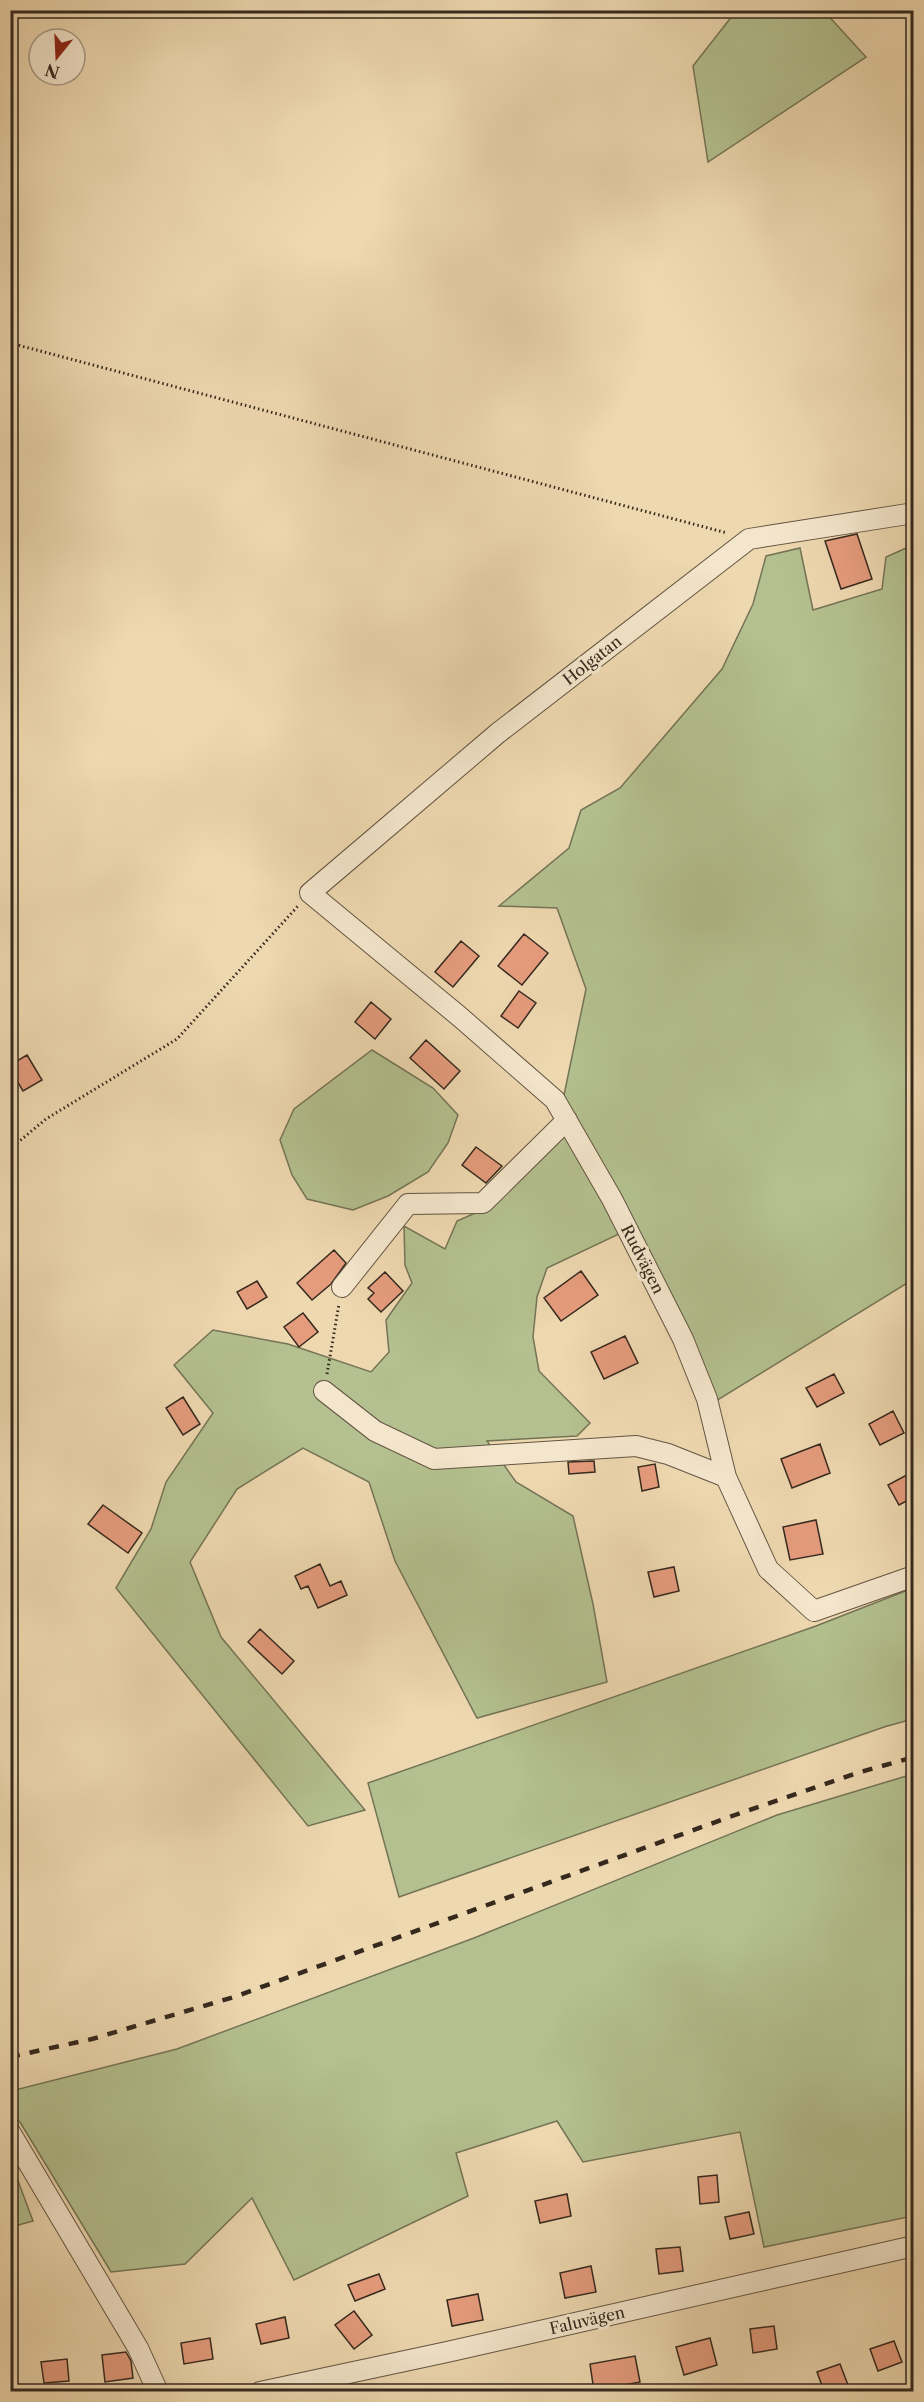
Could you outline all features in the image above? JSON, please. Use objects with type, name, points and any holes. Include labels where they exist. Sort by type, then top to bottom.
[{"type":"street","name":"Holgatan","points":[[310,893],[498,733],[749,539],[914,513]]},
{"type":"street","name":"Rudvägen","points":[[310,893],[460,1017],[555,1100],[612,1199],[683,1339],[707,1399],[726,1477],[768,1569],[814,1611],[914,1576]]},
{"type":"street","points":[[342,1287],[408,1204],[483,1203],[567,1120]]},
{"type":"street","points":[[324,1391],[375,1431],[434,1459],[636,1446],[676,1457],[726,1477]]},
{"type":"street","points":[[10,2132],[138,2348],[158,2391]]},
{"type":"street","name":"Faluvägen","points":[[260,2391],[447,2352],[914,2246]]},
{"type":"path","points":[[10,343],[749,539]]},
{"type":"path","points":[[10,1149],[46,1119],[177,1039],[310,893]]},
{"type":"path","points":[[324,1391],[342,1287]]},
{"type":"green space","points":[[736,11],[824,11],[866,57],[708,162],[693,66]]},
{"type":"green space","points":[[913,545],[914,1275],[909,1282],[716,1401],[563,1100],[586,989],[557,908],[499,906],[569,848],[581,810],[620,788],[722,669],[753,604],[766,556],[800,548],[813,610],[882,589],[886,557]]},
{"type":"green space","points":[[372,1050],[433,1088],[458,1115],[448,1143],[428,1172],[388,1196],[353,1210],[307,1199],[292,1175],[280,1140],[294,1109]]},
{"type":"green space","points":[[566,1132],[619,1234],[547,1268],[537,1297],[533,1337],[539,1371],[590,1423],[577,1436],[487,1441],[516,1482],[573,1516],[593,1604],[607,1682],[477,1718],[395,1561],[369,1482],[303,1448],[237,1489],[190,1562],[221,1637],[365,1810],[308,1826],[116,1588],[151,1529],[166,1482],[213,1413],[174,1365],[213,1330],[288,1344],[371,1372],[389,1352],[386,1320],[412,1283],[405,1265],[404,1226],[445,1249],[457,1221],[482,1210]]},
{"type":"green space","points":[[913,1588],[913,1719],[884,1727],[399,1897],[368,1783],[816,1626]]},
{"type":"green space","points":[[913,1774],[913,2216],[764,2247],[740,2132],[583,2162],[557,2121],[456,2153],[468,2196],[294,2280],[252,2198],[185,2264],[111,2272],[20,2122],[11,2114],[11,2091],[177,2049],[474,1938],[777,1815]]},
{"type":"green space","points":[[11,2162],[33,2221],[10,2227]]},
{"type":"building","points":[[857,534],[872,579],[841,589],[825,541]]},
{"type":"building","points":[[524,934],[548,953],[522,985],[498,966]]},
{"type":"building","points":[[461,941],[479,956],[453,987],[435,972]]},
{"type":"building","points":[[519,991],[536,1003],[518,1028],[501,1016]]},
{"type":"building","points":[[371,1002],[391,1019],[375,1039],[355,1022]]},
{"type":"building","points":[[426,1040],[460,1071],[444,1089],[410,1058]]},
{"type":"building","points":[[27,1055],[42,1080],[23,1091],[10,1065]]},
{"type":"building","points":[[476,1147],[502,1166],[486,1183],[462,1165]]},
{"type":"building","points":[[334,1250],[346,1263],[331,1284],[312,1300],[297,1283]]},
{"type":"building","points":[[581,1271],[598,1295],[561,1321],[544,1298]]},
{"type":"building","points":[[385,1272],[403,1291],[381,1312],[368,1299],[374,1293],[368,1288]]},
{"type":"building","points":[[257,1281],[267,1297],[247,1309],[237,1292]]},
{"type":"building","points":[[303,1313],[318,1332],[299,1347],[284,1327]]},
{"type":"building","points":[[625,1336],[638,1363],[604,1379],[591,1352]]},
{"type":"building","points":[[834,1374],[844,1393],[817,1407],[806,1388]]},
{"type":"building","points":[[183,1397],[200,1424],[183,1435],[166,1408]]},
{"type":"building","points":[[893,1411],[904,1433],[880,1445],[869,1424]]},
{"type":"building","points":[[820,1444],[830,1473],[792,1488],[781,1459]]},
{"type":"building","points":[[594,1461],[595,1472],[569,1474],[568,1462]]},
{"type":"building","points":[[655,1464],[659,1487],[642,1491],[638,1467]]},
{"type":"building","points":[[914,1471],[914,1497],[899,1505],[888,1485]]},
{"type":"building","points":[[103,1505],[142,1533],[128,1553],[88,1524]]},
{"type":"building","points":[[816,1520],[823,1554],[790,1560],[783,1527]]},
{"type":"building","points":[[320,1564],[330,1586],[341,1581],[347,1595],[318,1608],[308,1586],[301,1589],[295,1576]]},
{"type":"building","points":[[674,1567],[679,1591],[654,1597],[648,1572]]},
{"type":"building","points":[[260,1629],[294,1661],[282,1674],[248,1642]]},
{"type":"building","points":[[717,2175],[719,2202],[700,2204],[698,2177]]},
{"type":"building","points":[[567,2194],[571,2216],[540,2223],[535,2201]]},
{"type":"building","points":[[749,2212],[754,2234],[730,2239],[725,2217]]},
{"type":"building","points":[[680,2247],[683,2271],[659,2274],[656,2249]]},
{"type":"building","points":[[591,2266],[596,2292],[565,2298],[560,2273]]},
{"type":"building","points":[[379,2274],[385,2289],[355,2301],[348,2285]]},
{"type":"building","points":[[478,2294],[483,2320],[452,2326],[447,2300]]},
{"type":"building","points":[[354,2311],[372,2335],[354,2349],[335,2325]]},
{"type":"building","points":[[285,2317],[289,2338],[261,2344],[256,2324]]},
{"type":"building","points":[[774,2326],[777,2349],[753,2353],[750,2329]]},
{"type":"building","points":[[210,2338],[213,2359],[184,2364],[181,2343]]},
{"type":"building","points":[[710,2338],[717,2365],[684,2375],[676,2347]]},
{"type":"building","points":[[894,2341],[902,2362],[878,2371],[870,2349]]},
{"type":"building","points":[[126,2352],[131,2361],[133,2378],[105,2382],[102,2355]]},
{"type":"building","points":[[635,2356],[640,2382],[594,2391],[590,2364]]},
{"type":"building","points":[[67,2359],[69,2381],[44,2383],[41,2362]]},
{"type":"building","points":[[840,2364],[848,2385],[824,2391],[817,2372]]},
{"type":"railway","points":[[10,2057],[92,2039],[234,1997],[735,1815],[857,1773],[914,1757]]}]
